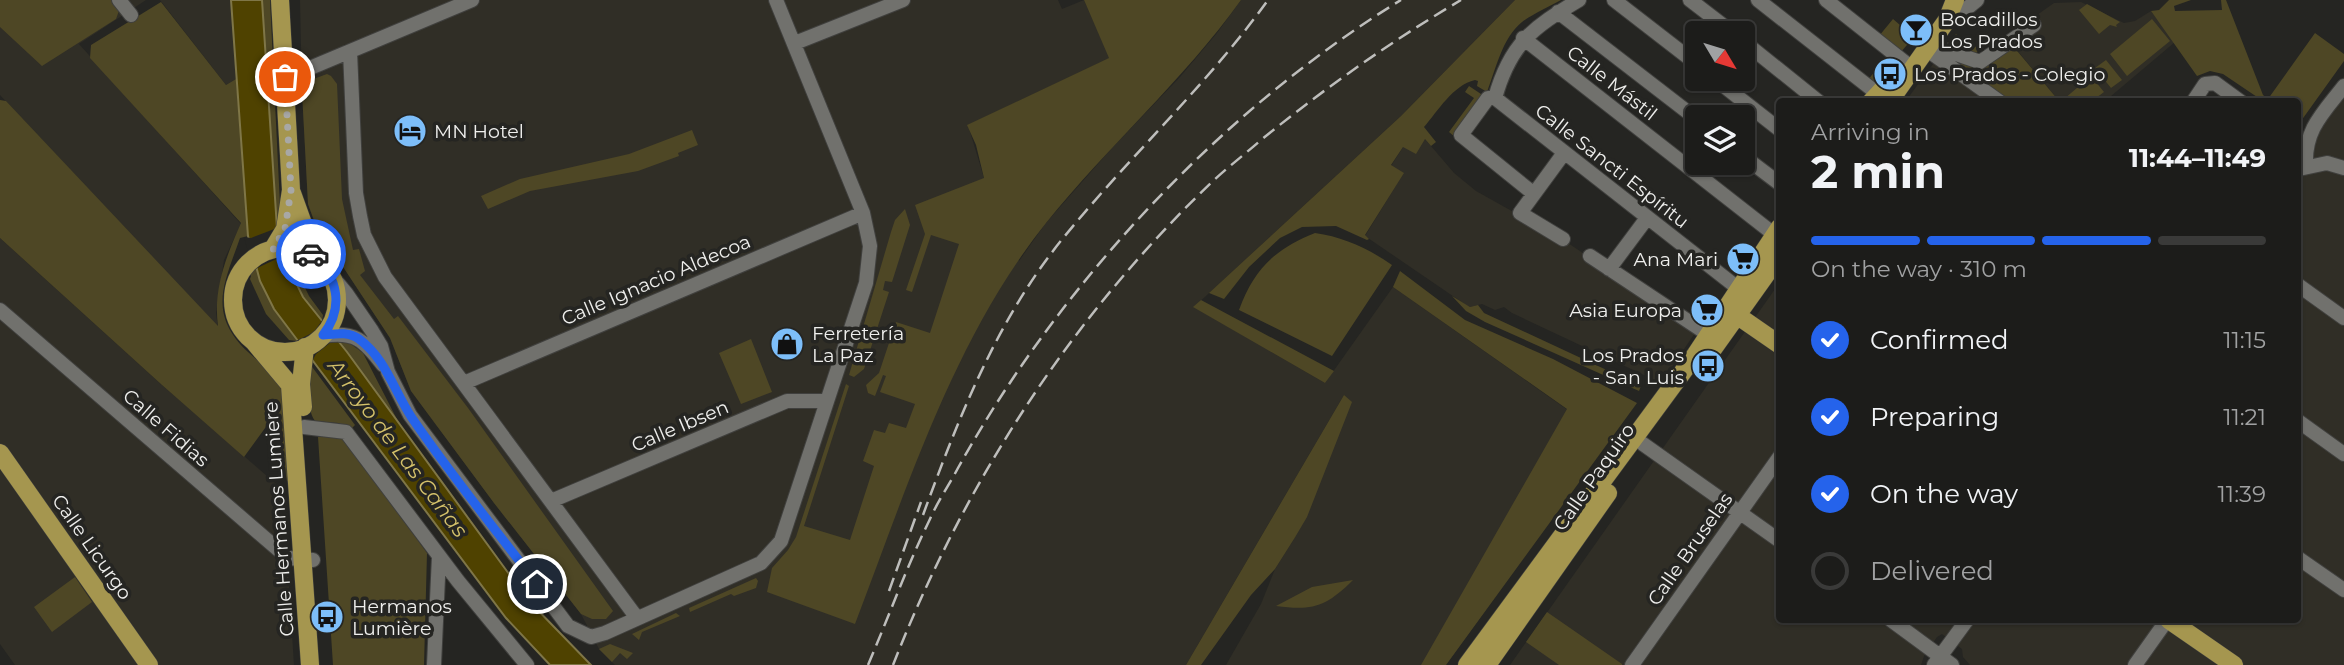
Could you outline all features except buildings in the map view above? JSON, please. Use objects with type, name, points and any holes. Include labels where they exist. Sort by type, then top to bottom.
[{"type":"main road","points":[[278,245],[285,229],[291,190],[280,0]]},
{"type":"main road","points":[[1881,98],[1947,20],[1955,0]]},
{"type":"main road","points":[[1881,98],[1907,64],[1927,44]]},
{"type":"main road","points":[[291,190],[306,232],[324,267],[337,295],[336,311],[329,332],[303,350],[280,352],[254,342],[239,323],[233,298],[236,281],[245,265],[278,245],[312,255],[324,267]]},
{"type":"main road","name":"Calle Paquiro","points":[[1467,665],[1713,328],[1776,233]]},
{"type":"main road","name":"Calle Paquiro","points":[[1487,665],[1776,261]]},
{"type":"main road","points":[[1738,290],[1738,316]]},
{"type":"main road","points":[[1713,328],[1738,316]]},
{"type":"main road","points":[[1738,316],[1776,342]]},
{"type":"main road","name":"Calle Hermanos Lumiere","points":[[254,342],[290,385],[320,665]]},
{"type":"main road","name":"Calle Hermanos Lumiere","points":[[303,350],[301,384],[310,665]]},
{"type":"main road","name":"Calle Licurgo","points":[[0,453],[149,665]]},
{"type":"main road","points":[[2172,623],[2234,665]]},
{"type":"street","points":[[119,0],[131,15]]},
{"type":"street","points":[[286,103],[295,83],[310,68],[472,0]]},
{"type":"street","points":[[324,267],[372,331],[388,372],[410,415],[568,626],[592,637],[761,563],[781,541],[866,283],[870,246],[863,213],[776,0]]},
{"type":"street","points":[[795,43],[903,0]]},
{"type":"street","points":[[1534,194],[1461,135],[1488,98],[1495,98],[1501,76],[1523,38],[1579,0]]},
{"type":"street","points":[[1614,0],[1685,55]]},
{"type":"street","points":[[1690,0],[1717,21]]},
{"type":"street","points":[[1758,0],[1879,98]]},
{"type":"street","points":[[1826,0],[1907,64]]},
{"type":"street","points":[[1947,20],[1955,19],[1977,0]]},
{"type":"street","points":[[1558,12],[1685,110]]},
{"type":"street","points":[[1927,44],[1980,62],[2034,25]]},
{"type":"street","name":"Calle Mástil","points":[[1523,38],[1776,230]]},
{"type":"street","points":[[1927,44],[1995,98]]},
{"type":"street","points":[[350,51],[356,193],[364,235],[385,277],[637,618]]},
{"type":"street","points":[[1755,51],[1814,98]]},
{"type":"street","points":[[2196,98],[2206,84],[2215,83],[2236,98]]},
{"type":"street","points":[[2344,86],[2313,126],[2302,168],[2327,163],[2344,168]]},
{"type":"street","points":[[1730,91],[1776,127]]},
{"type":"street","name":"Calle Sancti Espíritu","points":[[1495,98],[1738,290]]},
{"type":"street","points":[[1563,239],[1520,212],[1564,153]]},
{"type":"street","points":[[1755,165],[1776,181]]},
{"type":"street","name":"Calle Ignacio Aldecoa","points":[[464,383],[863,213]]},
{"type":"street","points":[[1609,269],[1647,218]]},
{"type":"street","points":[[1590,256],[1713,328]]},
{"type":"street","points":[[2301,287],[2344,318]]},
{"type":"street","name":"Calle Fidias","points":[[0,310],[288,558],[308,560]]},
{"type":"street","points":[[329,332],[357,337],[388,372]]},
{"type":"street","name":"Calle Ibsen","points":[[551,501],[787,401],[827,401]]},
{"type":"street","points":[[2301,423],[2344,454]]},
{"type":"street","points":[[304,427],[346,432],[439,556],[527,665]]},
{"type":"street","points":[[1643,444],[1776,538]]},
{"type":"street","name":"Calle Bruselas","points":[[1632,665],[1776,462]]},
{"type":"street","points":[[434,665],[439,556]]},
{"type":"street","points":[[2301,560],[2344,590]]},
{"type":"street","points":[[1895,623],[1942,662],[1965,623]]},
{"type":"street","points":[[2135,665],[2166,623]]},
{"type":"shaded area","points":[[0,0],[146,0],[79,44],[241,224],[224,260],[216,313],[218,328],[0,95]]},
{"type":"shaded area","points":[[0,0],[114,0],[120,8],[116,19],[42,66],[0,27]]},
{"type":"shaded area","points":[[160,0],[231,0],[236,79],[226,85]]},
{"type":"shaded area","points":[[262,0],[270,0],[279,228],[277,228]]},
{"type":"shaded area","points":[[300,0],[1058,0],[1062,9],[1084,0],[1110,58],[968,125],[984,178],[1019,261],[1045,224],[1111,149],[1180,77],[1241,0],[1515,0],[1401,116],[1194,307],[1325,383],[1393,287],[1609,439],[1446,665],[1226,665],[1261,604],[1275,569],[1294,539],[1344,395],[1186,665],[615,665],[599,649],[581,614],[411,391],[390,338],[316,226],[308,204]]},
{"type":"shaded area","points":[[1084,0],[1241,0],[1195,58],[1046,223],[1014,268],[985,315],[936,416],[855,624],[767,592],[772,568],[796,537],[846,384],[849,386],[804,526],[850,540],[874,466],[863,461],[874,430],[885,433],[889,423],[906,428],[915,404],[880,392],[886,376],[883,375],[875,396],[868,393],[866,385],[879,373],[896,322],[930,333],[959,244],[931,235],[912,292],[906,290],[925,234],[915,205],[984,178],[976,145],[967,125],[1109,58]]},
{"type":"shaded area","points":[[1515,0],[1561,0],[1526,19],[1509,36],[1487,92],[1477,86],[1478,81],[1475,80],[1460,87],[1446,99],[1424,127],[1436,142],[1431,146],[1425,139],[1416,154],[1403,147],[1391,165],[1404,173],[1365,235],[1369,239],[1336,226],[1302,227],[1280,238],[1249,267],[1224,299],[1209,293],[1401,116]]},
{"type":"shaded area","points":[[2169,0],[2191,0],[2174,6],[2175,11],[2222,10],[2221,0],[2226,0],[2263,95],[2267,98],[2259,98],[2223,74],[2210,71],[2197,76],[2151,11],[2159,10]]},
{"type":"shaded area","points":[[161,2],[226,85],[236,79],[248,236],[240,238],[229,270],[223,311],[235,338],[271,373],[281,388],[287,417],[291,479],[287,481],[276,426],[268,424],[244,457],[0,238],[0,100],[6,101],[218,326],[219,286],[241,223],[90,58],[91,45]]},
{"type":"shaded area","points":[[2081,2],[2124,23],[2135,21],[2151,11],[2175,42],[2109,98],[2057,98],[2012,44],[2030,20],[2054,3]]},
{"type":"shaded area","points":[[2087,4],[2120,22],[2117,27],[2110,25],[2099,34],[2079,10]]},
{"type":"shaded area","points":[[1893,19],[1914,37],[1900,53],[1879,36]]},
{"type":"shaded area","points":[[2152,19],[2170,41],[2127,76],[2110,54]]},
{"type":"shaded area","points":[[2315,33],[2344,54],[2344,61],[2301,121],[2301,98],[2269,98]]},
{"type":"shaded area","points":[[1956,34],[1979,49],[1974,56],[1946,45]]},
{"type":"shaded area","points":[[2013,46],[2056,98],[2004,98],[1941,55],[1979,70]]},
{"type":"shaded area","points":[[1888,54],[1895,59],[1873,84],[1868,80]]},
{"type":"shaded area","points":[[1936,60],[1985,97],[1984,98],[1908,98]]},
{"type":"shaded area","points":[[2106,60],[2122,80],[2111,88],[2095,68]]},
{"type":"shaded area","points":[[327,74],[337,84],[342,199],[353,250],[359,249],[365,271],[360,275],[394,319],[398,316],[468,408],[613,611],[606,619],[592,619],[581,614],[411,391],[390,338],[316,226],[308,204],[302,92],[308,81]]},
{"type":"shaded area","points":[[2091,76],[2104,92],[2096,98],[2065,98]]},
{"type":"shaded area","points":[[2344,76],[2344,665],[1970,665],[1963,657],[1962,649],[1942,634],[1924,656],[1921,665],[1510,665],[1776,288],[1776,623],[2301,623],[2301,136]]},
{"type":"shaded area","points":[[1469,86],[1484,96],[1455,137],[1449,132],[1474,98],[1465,92]]},
{"type":"shaded area","points":[[692,130],[698,145],[678,153],[679,156],[638,171],[530,191],[488,209],[481,196],[520,179],[629,154]]},
{"type":"shaded area","points":[[1425,139],[1454,173],[1476,191],[1565,241],[1697,330],[1661,383],[1504,307],[1495,310],[1482,304],[1470,307],[1365,236],[1403,174],[1391,166],[1403,147]]},
{"type":"shaded area","points":[[905,209],[910,225],[892,282],[885,281],[883,290],[889,292],[864,369],[854,377],[849,375],[891,232],[895,220]]},
{"type":"shaded area","points":[[1315,233],[1356,244],[1392,265],[1332,356],[1239,310],[1252,283],[1268,262],[1288,246]]},
{"type":"shaded area","points":[[0,238],[283,490],[294,665],[15,665],[0,644]]},
{"type":"shaded area","points":[[284,258],[291,259],[309,296],[323,315],[322,322],[303,297]]},
{"type":"shaded area","points":[[256,267],[274,309],[297,341],[289,340],[266,314],[250,279],[250,274]]},
{"type":"shaded area","points":[[1400,271],[1465,320],[1553,359],[1637,403],[1446,665],[1421,665],[1567,409],[1393,287]]},
{"type":"shaded area","points":[[1452,296],[1470,307],[1478,305],[1484,313],[1641,386],[1639,391],[1485,322],[1466,311]]},
{"type":"shaded area","points":[[1201,300],[1334,371],[1325,383],[1193,307]]},
{"type":"shaded area","points":[[751,339],[772,392],[741,404],[719,353]]},
{"type":"shaded area","points":[[338,341],[348,342],[363,353],[404,433]]},
{"type":"shaded area","points":[[310,364],[355,425],[352,428],[338,423],[315,421],[309,402]]},
{"type":"shaded area","points":[[1344,395],[1352,402],[1307,517],[1275,569],[1251,595],[1201,665],[1186,665]]},
{"type":"shaded area","points":[[318,437],[342,437],[427,553],[424,665],[333,665]]},
{"type":"shaded area","points":[[75,577],[92,602],[52,632],[34,607]]},
{"type":"shaded area","points":[[756,578],[756,588],[734,596],[731,594],[690,612],[689,608]]},
{"type":"shaded area","points":[[1353,580],[1335,596],[1318,605],[1299,608],[1276,606],[1312,587]]},
{"type":"shaded area","points":[[1547,612],[1622,665],[1559,665],[1526,642]]},
{"type":"shaded area","points":[[676,613],[680,616],[642,632],[639,640],[632,634]]},
{"type":"shaded area","points":[[610,644],[633,653],[627,659],[620,653],[612,662],[599,649]]},
{"type":"water","name":"Arroyo de Las Cañas","points":[[231,0],[262,0],[277,228],[283,256],[303,297],[347,352],[528,600],[591,665],[550,665],[506,618],[274,309],[260,281],[248,236]]},
{"type":"pier","points":[[277,228],[283,256],[253,270],[244,237],[251,238]]},
{"type":"pier","points":[[323,319],[340,340],[331,342],[316,354],[311,363],[294,342],[314,332]]},
{"type":"railway","points":[[923,515],[982,370],[999,335],[1040,268],[1089,207],[1220,61],[1268,0]]},
{"type":"railway","points":[[868,665],[936,506],[999,400],[1045,333],[1096,268],[1150,206],[1209,148],[1270,94],[1334,44],[1401,0]]},
{"type":"railway","points":[[893,665],[921,598],[988,468],[1026,406],[1113,288],[1161,233],[1213,181],[1261,140],[1358,66],[1461,0]]},
{"type":"railway","points":[[889,591],[921,502]]},
{"type":"way so far","points":[[285,77],[291,190],[285,229],[273,249],[291,248],[311,254]]},
{"type":"place","name":"Bocadillos Los Prados","points":[[1916,30]]},
{"type":"place","name":"Los Prados - Colegio","points":[[1890,74]]},
{"type":"place","name":"MN Hotel","points":[[410,131]]},
{"type":"place","name":"Ana Mari","points":[[1743,259]]},
{"type":"place","name":"Asia Europa","points":[[1707,310]]},
{"type":"place","name":"Ferretería La Paz","points":[[787,344]]},
{"type":"place","name":"Los Prados - San Luis","points":[[1708,366]]},
{"type":"place","name":"Hermanos Lumière","points":[[327,617]]},
{"type":"route","points":[[311,254],[326,270],[337,295],[334,319],[323,335],[345,333],[357,337],[375,355],[388,372],[410,415],[537,584]]}]
